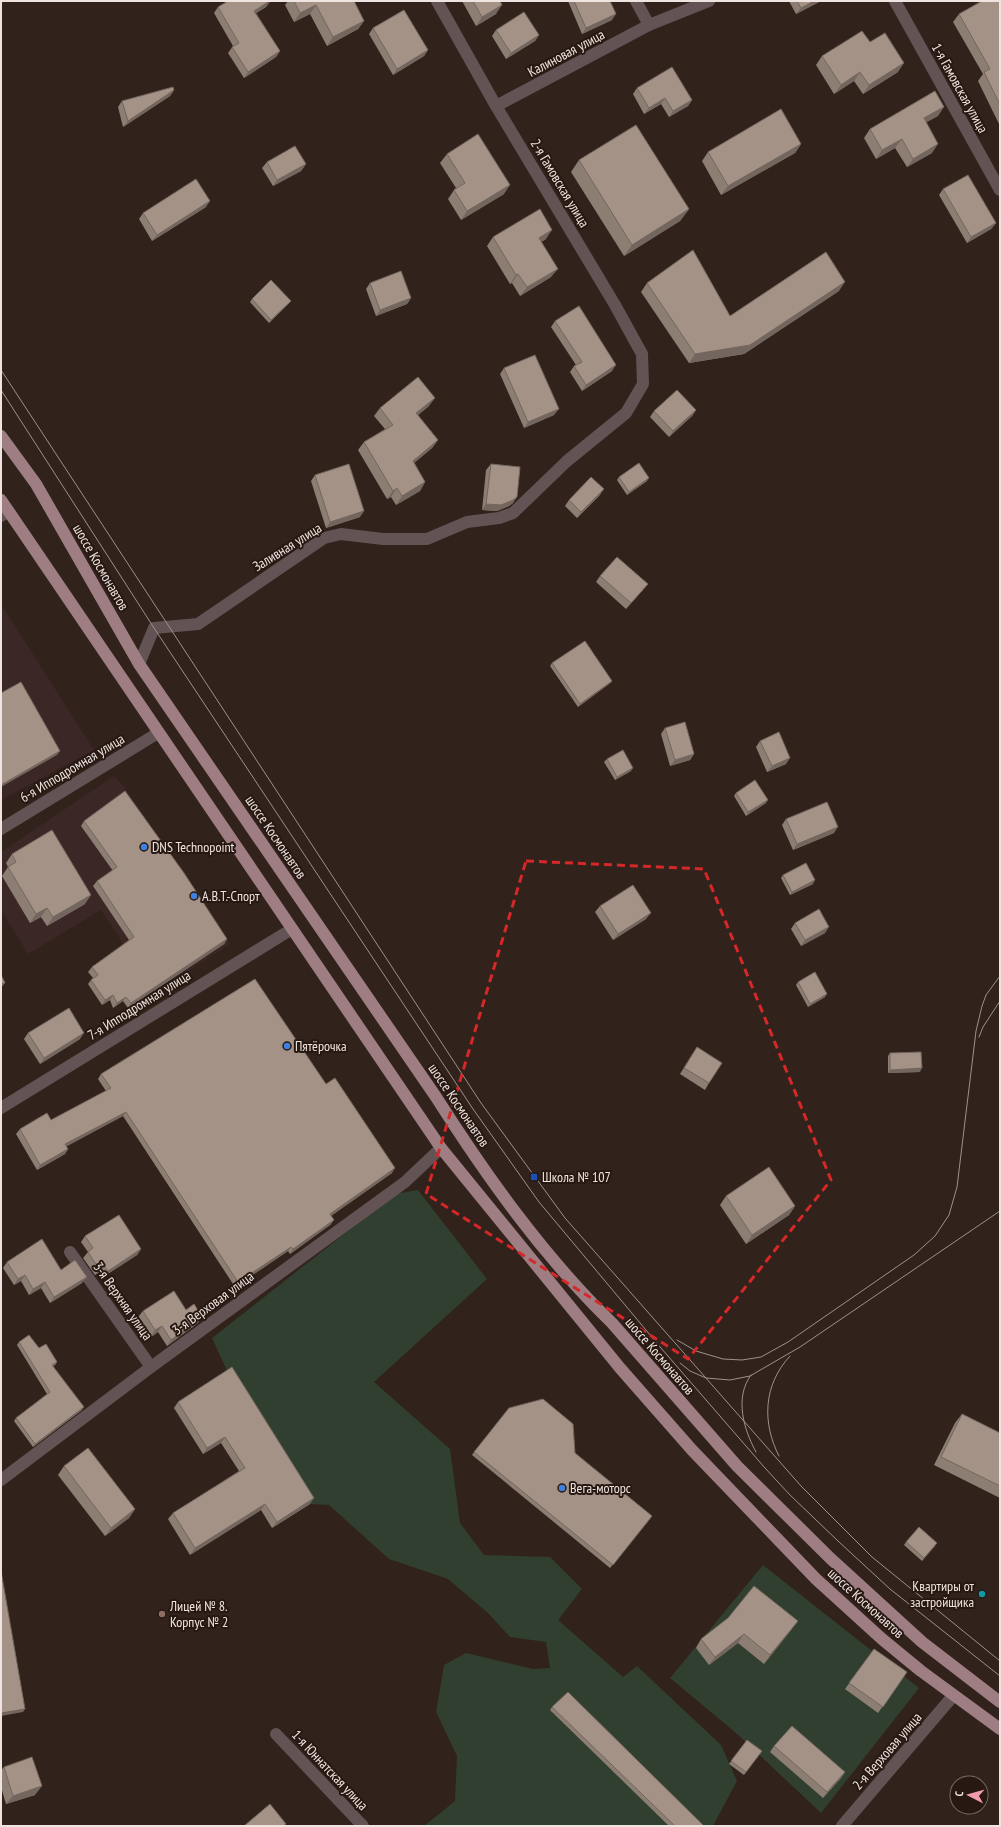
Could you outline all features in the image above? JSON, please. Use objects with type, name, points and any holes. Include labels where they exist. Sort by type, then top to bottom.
[{"type":"main road","name":"шоссе Космонавтов","points":[[1,436],[36,484],[139,664],[469,1147],[517,1214],[549,1255],[737,1466],[830,1558],[922,1642],[1000,1702]]},
{"type":"main road","name":"шоссе Космонавтов","points":[[1,500],[5,514],[158,733],[441,1148],[620,1368],[692,1450],[816,1579],[882,1639],[953,1696],[1000,1729]]},
{"type":"street","name":"2-я Гамовская улица","points":[[437,1],[496,106],[616,305],[642,354],[643,384]]},
{"type":"street","points":[[636,1],[649,25]]},
{"type":"street","name":"Калиновая улица","points":[[496,106],[649,25],[709,1]]},
{"type":"street","name":"1-я Гамовская улица","points":[[895,1],[1000,190]]},
{"type":"street","name":"Заливная улица","points":[[139,664],[154,628],[198,624],[324,538],[341,534],[382,540],[427,538],[466,522],[499,518],[513,513],[567,461],[626,413],[643,384]]},
{"type":"street","name":"6-я Ипподромная улица","points":[[1,829],[158,733]]},
{"type":"street","name":"7-я Ипподромная улица","points":[[1,1108],[292,929]]},
{"type":"street","name":"3-я Верховая улица","points":[[1,1480],[151,1367],[405,1182],[441,1148]]},
{"type":"street","name":"3-я Верхняя улица","points":[[70,1252],[151,1367]]},
{"type":"street","name":"2-я Верховая улица","points":[[842,1826],[953,1696]]},
{"type":"street","name":"1-я Юннатская улица","points":[[276,1734],[363,1826]]},
{"type":"highlighted area","points":[[526,861],[704,869],[831,1180],[688,1359],[426,1194]]},
{"type":"shaded area","points":[[1,604],[94,750],[1,800]]},
{"type":"shaded area","points":[[114,776],[123,785],[230,944],[155,992],[101,910],[28,954],[1,910],[1,852]]},
{"type":"green space","points":[[418,1190],[487,1279],[374,1382],[450,1449],[460,1523],[484,1555],[550,1557],[582,1589],[558,1620],[623,1677],[637,1666],[721,1745],[737,1781],[713,1826],[424,1826],[455,1801],[457,1756],[436,1712],[444,1665],[466,1653],[533,1669],[550,1668],[546,1642],[510,1637],[488,1613],[448,1579],[389,1559],[329,1505],[310,1504],[228,1373],[212,1338],[395,1194]]},
{"type":"green space","points":[[763,1565],[919,1688],[821,1813],[736,1733],[670,1678]]},
{"type":"building","points":[[228,1],[270,1],[254,11],[280,51],[248,72],[232,47],[239,43],[218,7]]},
{"type":"building","points":[[294,1],[354,1],[364,21],[333,37],[316,5],[300,13]]},
{"type":"building","points":[[473,1],[500,1],[502,5],[482,17]]},
{"type":"building","points":[[574,1],[610,1],[616,14],[586,28]]},
{"type":"building","points":[[797,1],[814,1],[801,8]]},
{"type":"building","points":[[982,1],[1000,1],[1000,105],[984,72],[990,69],[959,14]]},
{"type":"building","points":[[404,10],[428,50],[397,69],[373,28]]},
{"type":"building","points":[[524,12],[539,35],[511,53],[496,30]]},
{"type":"building","points":[[862,31],[870,42],[885,33],[904,63],[869,85],[860,72],[841,85],[822,56]]},
{"type":"building","points":[[672,67],[692,100],[673,111],[665,98],[649,108],[637,88]]},
{"type":"building","points":[[173,87],[174,90],[128,121],[122,101]]},
{"type":"building","points":[[935,91],[944,107],[924,118],[938,144],[913,159],[902,139],[882,150],[870,129]]},
{"type":"building","points":[[781,109],[801,144],[728,186],[708,152]]},
{"type":"building","points":[[636,125],[689,209],[632,245],[579,160]]},
{"type":"building","points":[[478,134],[510,185],[467,211],[454,190],[465,183],[447,154]]},
{"type":"building","points":[[295,146],[306,164],[277,180],[267,162]]},
{"type":"building","points":[[968,175],[996,223],[971,237],[943,189]]},
{"type":"building","points":[[196,179],[210,201],[157,235],[143,213]]},
{"type":"building","points":[[540,209],[552,230],[539,238],[558,269],[527,287],[518,274],[516,275],[493,237]]},
{"type":"building","points":[[693,250],[730,316],[826,252],[845,282],[750,345],[695,354],[647,283]]},
{"type":"building","points":[[401,271],[411,298],[380,310],[370,283]]},
{"type":"building","points":[[271,280],[291,301],[271,320],[252,299]]},
{"type":"building","points":[[579,306],[616,365],[586,385],[574,366],[582,362],[555,321]]},
{"type":"building","points":[[535,355],[559,409],[528,422],[504,368]]},
{"type":"building","points":[[418,377],[435,398],[416,413],[438,440],[413,461],[425,482],[402,496],[397,488],[393,491],[364,442],[393,425],[380,408]]},
{"type":"building","points":[[677,390],[696,410],[673,431],[654,411]]},
{"type":"building","points":[[639,463],[649,478],[629,492],[619,477]]},
{"type":"building","points":[[349,464],[364,511],[330,522],[315,475]]},
{"type":"building","points":[[491,464],[520,467],[517,497],[501,505],[486,504]]},
{"type":"building","points":[[591,477],[604,489],[581,512],[569,500]]},
{"type":"building","points":[[617,557],[648,584],[631,603],[600,576]]},
{"type":"building","points":[[585,641],[612,681],[580,704],[552,663]]},
{"type":"building","points":[[21,682],[60,751],[1,785],[1,693]]},
{"type":"building","points":[[685,722],[694,754],[675,760],[665,728]]},
{"type":"building","points":[[779,732],[790,758],[772,766],[760,741]]},
{"type":"building","points":[[623,750],[633,768],[617,777],[607,759]]},
{"type":"building","points":[[755,780],[768,800],[748,812],[736,793]]},
{"type":"building","points":[[125,791],[184,873],[227,939],[131,1003],[126,997],[117,1003],[113,995],[105,1000],[91,980],[98,975],[92,967],[134,937],[97,881],[117,867],[84,821]]},
{"type":"building","points":[[827,802],[838,827],[797,844],[786,819]]},
{"type":"building","points":[[52,830],[91,895],[53,917],[47,908],[36,914],[8,867],[16,862],[12,854]]},
{"type":"building","points":[[806,863],[815,880],[792,892],[783,875]]},
{"type":"building","points":[[633,885],[651,913],[618,934],[600,906]]},
{"type":"building","points":[[819,909],[829,927],[805,940],[795,923]]},
{"type":"building","points":[[815,972],[827,994],[810,1004],[798,982]]},
{"type":"building","points":[[1,975],[5,983],[1,984]]},
{"type":"building","points":[[255,979],[326,1084],[335,1078],[395,1168],[330,1214],[334,1220],[293,1249],[291,1247],[238,1282],[126,1112],[65,1144],[68,1149],[40,1165],[20,1129],[47,1113],[51,1120],[111,1088],[101,1074]]},
{"type":"building","points":[[69,1008],[84,1033],[44,1058],[28,1033]]},
{"type":"building","points":[[697,1047],[722,1063],[709,1083],[684,1068]]},
{"type":"building","points":[[921,1052],[922,1068],[890,1070],[890,1053]]},
{"type":"building","points":[[769,1167],[795,1206],[752,1235],[726,1196]]},
{"type":"building","points":[[119,1215],[141,1249],[108,1271],[104,1266],[99,1269],[88,1252],[93,1248],[85,1236]]},
{"type":"building","points":[[42,1239],[61,1270],[75,1260],[87,1277],[54,1297],[45,1282],[33,1289],[25,1275],[18,1279],[7,1262]]},
{"type":"building","points":[[174,1291],[186,1310],[194,1304],[202,1317],[171,1340],[162,1326],[155,1330],[143,1311]]},
{"type":"building","points":[[29,1335],[39,1348],[46,1344],[57,1362],[52,1365],[84,1407],[35,1444],[16,1418],[50,1392],[19,1342]]},
{"type":"building","points":[[232,1367],[314,1498],[277,1522],[265,1504],[195,1548],[173,1513],[245,1468],[225,1437],[207,1448],[178,1402]]},
{"type":"building","name":"Вега-моторс","points":[[543,1399],[573,1424],[575,1453],[652,1516],[613,1565],[474,1452],[509,1408]]},
{"type":"building","points":[[962,1414],[1000,1433],[1000,1486],[941,1457]]},
{"type":"building","points":[[88,1448],[135,1509],[111,1528],[64,1466]]},
{"type":"building","points":[[919,1527],[937,1543],[924,1558],[906,1542]]},
{"type":"building","points":[[1,1571],[25,1709],[1,1713]]},
{"type":"building","points":[[754,1586],[798,1621],[770,1655],[744,1634],[715,1657],[701,1639],[728,1618]]},
{"type":"building","points":[[874,1649],[907,1672],[883,1707],[849,1683]]},
{"type":"building","points":[[568,1692],[704,1826],[675,1826],[552,1707]]},
{"type":"building","points":[[792,1726],[845,1772],[827,1792],[774,1746]]},
{"type":"building","points":[[747,1740],[762,1751],[746,1772],[731,1761]]},
{"type":"building","points":[[32,1757],[42,1786],[13,1796],[4,1767]]},
{"type":"building","points":[[270,1804],[286,1824],[283,1826],[244,1826]]},
{"type":"tram line","points":[[1,370],[481,1103],[565,1218],[801,1486],[872,1557],[1000,1661]]},
{"type":"tram line","points":[[1,390],[154,628],[473,1109],[539,1202],[661,1348],[790,1495],[890,1589],[1000,1676]]},
{"type":"tram line","points":[[677,1340],[696,1351],[723,1359],[742,1360],[761,1357],[788,1342],[914,1255],[935,1236],[949,1215],[957,1187],[976,1031],[982,1006],[986,995],[1000,976]]},
{"type":"tram line","points":[[979,1037],[983,1027],[1000,1001]]},
{"type":"tram line","points":[[680,1363],[690,1371],[706,1378],[730,1380],[750,1376],[800,1347],[1000,1211]]},
{"type":"tram line","points":[[779,1456],[773,1443],[770,1431],[768,1404],[774,1379],[790,1356]]},
{"type":"tram line","points":[[751,1375],[746,1384],[742,1404],[745,1424],[756,1452]]},
{"type":"place","name":"DNS Technopoint","points":[[144,847]]},
{"type":"place","name":"А.В.Т.-Спорт","points":[[194,896]]},
{"type":"place","name":"Пятёрочка","points":[[287,1046]]},
{"type":"place","name":"Школа № 107","points":[[534,1177]]},
{"type":"place","name":"Вега-моторс","points":[[562,1488]]},
{"type":"place","name":"Квартиры от застройщика","points":[[982,1594]]},
{"type":"place","name":"Лицей № 8. Корпус № 2","points":[[162,1614]]}]
